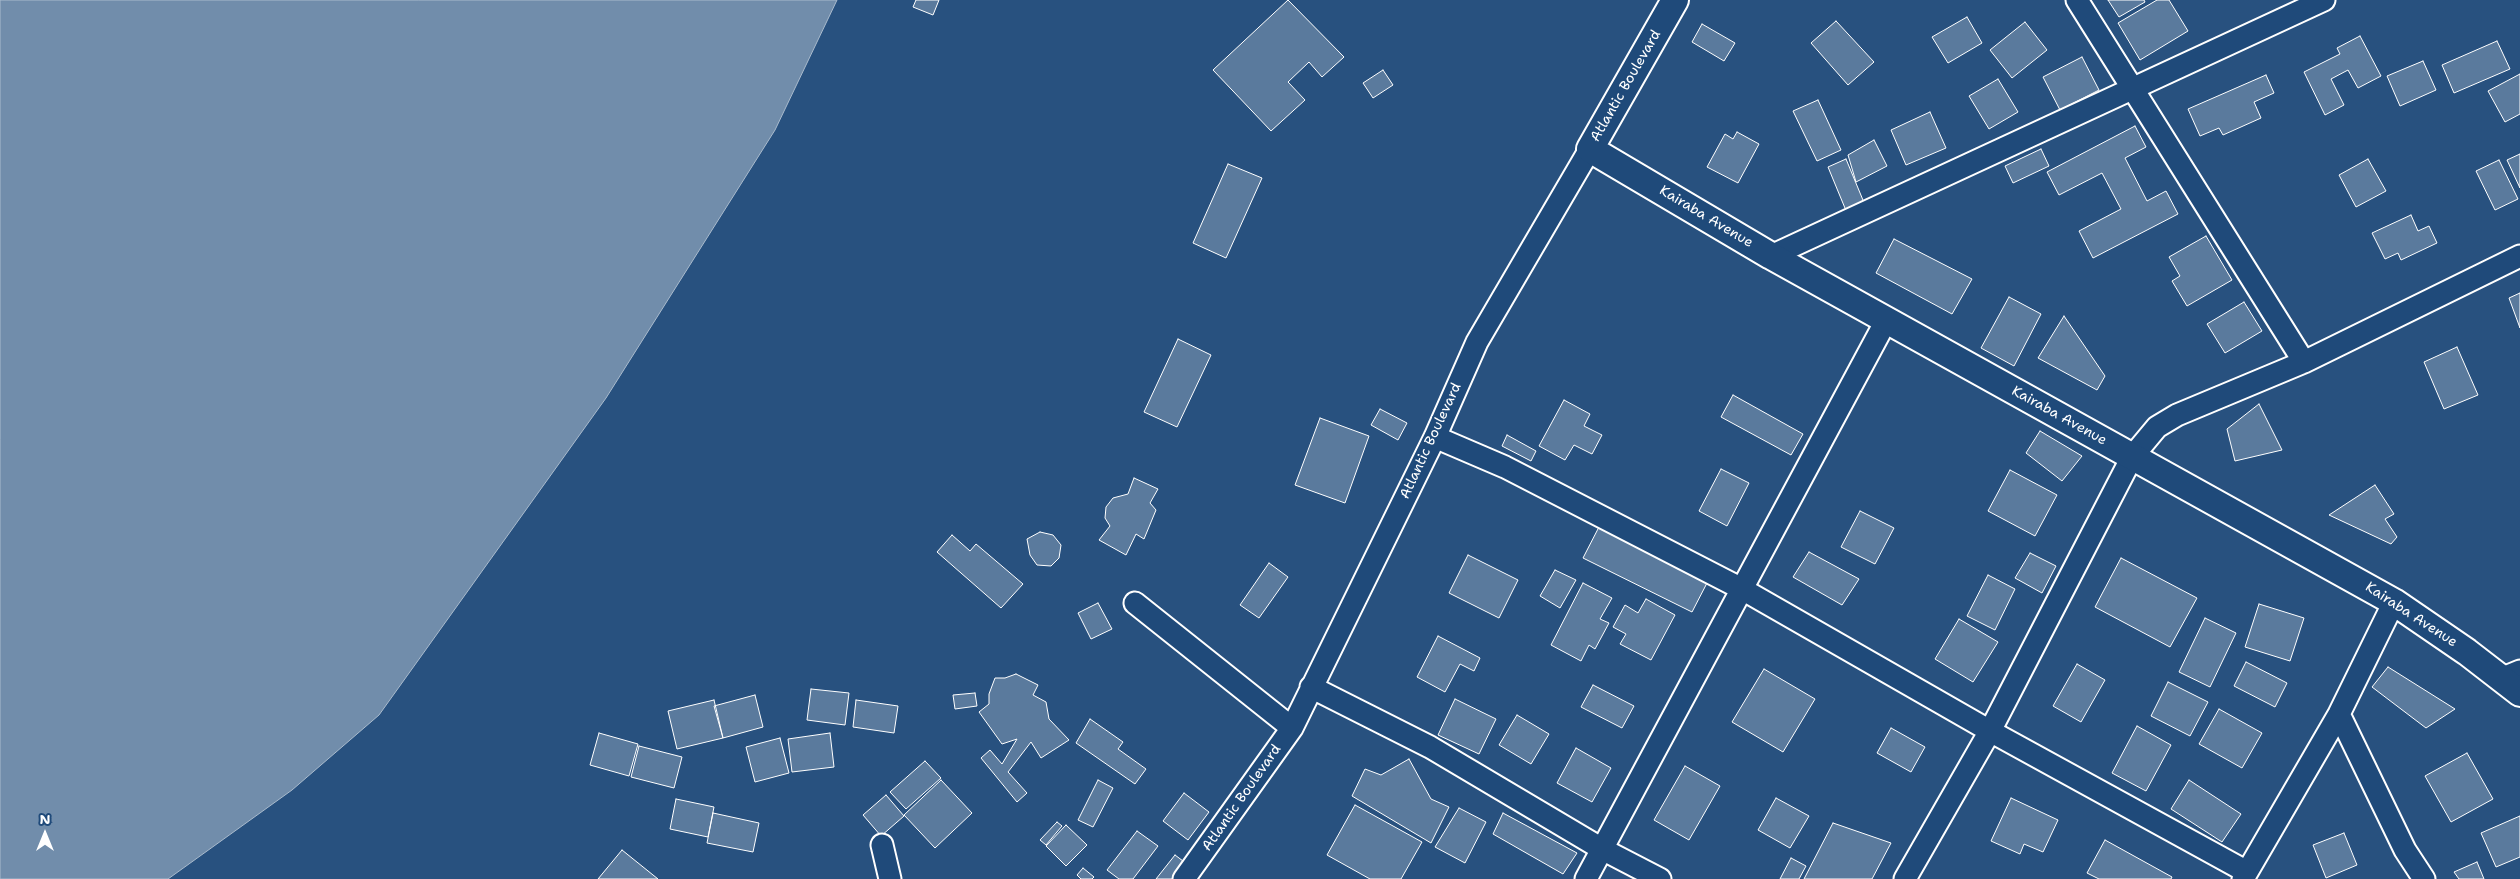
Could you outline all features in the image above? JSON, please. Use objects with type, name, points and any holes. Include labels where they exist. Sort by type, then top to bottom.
[{"type":"street","name":"Atlantic Boulevard","points":[[1184,879],[1292,728],[1435,437],[1477,342],[1675,0]]},
{"type":"street","points":[[2077,0],[2304,362]]},
{"type":"street","points":[[1771,256],[2324,0]]},
{"type":"street","name":"Kairaba Avenue","points":[[1590,149],[1771,256],[2394,602],[2514,681]]},
{"type":"street","points":[[1905,879],[1990,731],[2132,457],[2156,427],[2178,415],[2304,362],[2520,256]]},
{"type":"street","points":[[1586,879],[1887,319]]},
{"type":"street","points":[[1435,437],[1505,468],[1742,589],[2245,876],[2339,714],[2394,602]]},
{"type":"street","points":[[1135,603],[1292,728]]},
{"type":"street","points":[[1312,687],[1430,748],[1602,849],[1660,879]]},
{"type":"street","points":[[2339,714],[2405,850],[2424,879]]},
{"type":"street","points":[[882,845],[890,879]]},
{"type":"water","points":[[0,0],[837,0],[775,130],[606,398],[379,715],[292,790],[168,879],[0,879]]},
{"type":"building","points":[[916,0],[939,0],[933,15],[913,7]]},
{"type":"building","points":[[1288,0],[1344,57],[1322,77],[1309,62],[1288,82],[1305,100],[1271,131],[1213,70]]},
{"type":"building","points":[[2108,0],[2144,0],[2145,2],[2119,17]]},
{"type":"building","points":[[2157,0],[2169,0],[2188,31],[2140,60],[2118,23]]},
{"type":"building","points":[[1967,17],[1982,43],[1948,63],[1932,37]]},
{"type":"building","points":[[1836,21],[1874,62],[1848,85],[1811,43]]},
{"type":"building","points":[[2025,22],[2047,50],[2012,78],[1990,50]]},
{"type":"building","points":[[1702,24],[1735,43],[1724,61],[1692,42]]},
{"type":"building","points":[[2360,36],[2381,76],[2358,88],[2348,70],[2331,79],[2344,105],[2325,115],[2304,72],[2340,54],[2337,48]]},
{"type":"building","points":[[2497,41],[2510,69],[2454,93],[2442,65]]},
{"type":"building","points":[[2082,57],[2099,90],[2060,110],[2043,77]]},
{"type":"building","points":[[2423,61],[2436,90],[2400,106],[2387,76]]},
{"type":"building","points":[[1383,70],[1393,85],[1373,98],[1363,83]]},
{"type":"building","points":[[2520,74],[2520,114],[2505,122],[2488,91]]},
{"type":"building","points":[[2266,75],[2274,93],[2254,102],[2261,118],[2223,135],[2219,128],[2200,136],[2188,109]]},
{"type":"building","points":[[1998,79],[2018,112],[1989,129],[1969,96]]},
{"type":"building","points":[[1818,100],[1841,150],[1817,161],[1793,111]]},
{"type":"building","points":[[1930,112],[1946,148],[1906,165],[1891,130]]},
{"type":"building","points":[[2135,126],[2146,147],[2125,158],[2147,201],[2166,191],[2178,214],[2093,258],[2079,231],[2121,209],[2102,173],[2059,195],[2047,172]]},
{"type":"building","points":[[1737,132],[1759,144],[1738,183],[1707,167],[1725,134],[1733,139]]},
{"type":"building","points":[[1874,140],[1887,166],[1856,182],[1848,155]]},
{"type":"building","points":[[2041,149],[2049,166],[2013,183],[2005,166]]},
{"type":"building","points":[[2520,154],[2520,188],[2507,160]]},
{"type":"building","points":[[1846,159],[1865,205],[1847,213],[1828,167]]},
{"type":"building","points":[[2368,159],[2386,191],[2356,207],[2339,175]]},
{"type":"building","points":[[2499,160],[2518,199],[2495,210],[2476,171]]},
{"type":"building","points":[[1228,164],[1262,178],[1226,258],[1193,243]]},
{"type":"building","points":[[2411,215],[2418,231],[2429,226],[2437,243],[2401,260],[2398,253],[2385,259],[2372,233]]},
{"type":"building","points":[[2206,236],[2232,280],[2187,306],[2172,281],[2180,276],[2169,257]]},
{"type":"building","points":[[1894,239],[1972,279],[1952,314],[1876,273]]},
{"type":"building","points":[[2520,293],[2520,328],[2509,298]]},
{"type":"building","points":[[2009,297],[2041,314],[2014,366],[1981,348]]},
{"type":"building","points":[[2244,302],[2262,331],[2225,353],[2207,324]]},
{"type":"building","points":[[2064,316],[2105,376],[2097,390],[2038,358]]},
{"type":"building","points":[[1178,339],[1211,355],[1177,427],[1144,412]]},
{"type":"building","points":[[2457,347],[2478,395],[2444,409],[2424,362]]},
{"type":"building","points":[[1733,395],[1803,434],[1791,455],[1721,417]]},
{"type":"building","points":[[1564,400],[1590,414],[1584,426],[1602,435],[1592,454],[1574,445],[1565,460],[1539,446]]},
{"type":"building","points":[[2259,404],[2282,450],[2235,461],[2227,429]]},
{"type":"building","points":[[1380,409],[1407,423],[1398,440],[1371,425]]},
{"type":"building","points":[[1320,418],[1369,436],[1345,503],[1295,485]]},
{"type":"building","points":[[2040,431],[2082,456],[2062,481],[2026,453]]},
{"type":"building","points":[[1507,435],[1536,451],[1531,461],[1502,446]]},
{"type":"building","points":[[1721,469],[1749,483],[1727,526],[1699,511]]},
{"type":"building","points":[[2010,470],[2057,495],[2035,536],[1988,511]]},
{"type":"building","points":[[1134,478],[1158,489],[1150,503],[1156,510],[1144,539],[1136,534],[1126,555],[1099,540],[1110,526],[1105,518],[1106,507],[1113,498],[1128,494]]},
{"type":"building","points":[[2375,485],[2394,514],[2385,519],[2397,537],[2391,544],[2329,515]]},
{"type":"building","points":[[1860,511],[1894,528],[1875,564],[1841,547]]},
{"type":"building","points":[[1600,525],[1707,583],[1692,612],[1583,558]]},
{"type":"building","points":[[1040,532],[1053,535],[1061,545],[1059,558],[1051,566],[1037,565],[1030,555],[1027,539]]},
{"type":"building","points":[[952,535],[970,551],[976,544],[1023,584],[1001,608],[937,552]]},
{"type":"building","points":[[1809,552],[1859,579],[1842,605],[1793,577]]},
{"type":"building","points":[[2030,553],[2056,566],[2042,593],[2015,578]]},
{"type":"building","points":[[1468,555],[1518,580],[1499,618],[1449,593]]},
{"type":"building","points":[[2121,558],[2197,598],[2170,647],[2095,607]]},
{"type":"building","points":[[1269,563],[1288,577],[1259,618],[1240,605]]},
{"type":"building","points":[[1555,570],[1576,580],[1560,608],[1540,596]]},
{"type":"building","points":[[1988,575],[2015,589],[1995,630],[1967,616]]},
{"type":"building","points":[[1583,583],[1612,598],[1600,619],[1609,623],[1595,649],[1589,645],[1581,661],[1551,645]]},
{"type":"building","points":[[1646,599],[1675,615],[1651,660],[1620,644],[1626,634],[1613,627],[1625,605],[1638,613]]},
{"type":"building","points":[[1098,603],[1112,629],[1091,639],[1078,613]]},
{"type":"building","points":[[2259,604],[2304,618],[2290,661],[2245,647]]},
{"type":"building","points":[[2205,618],[2236,633],[2210,687],[2179,672]]},
{"type":"building","points":[[1959,619],[1998,642],[1973,682],[1935,659]]},
{"type":"building","points":[[1438,636],[1480,658],[1474,671],[1460,664],[1445,692],[1417,677]]},
{"type":"building","points":[[2246,662],[2287,683],[2275,707],[2234,686]]},
{"type":"building","points":[[2077,664],[2105,680],[2081,722],[2053,706]]},
{"type":"building","points":[[2388,667],[2455,709],[2426,728],[2372,687]]},
{"type":"building","points":[[1764,669],[1815,699],[1783,752],[1732,722]]},
{"type":"building","points":[[1016,674],[1038,685],[1033,695],[1046,702],[1049,719],[1069,740],[1041,758],[1031,742],[1008,772],[1027,793],[1017,802],[981,758],[990,750],[1002,764],[1017,739],[1002,744],[979,712],[989,704],[989,694],[995,678],[1005,678]]},
{"type":"building","points":[[2168,682],[2208,702],[2190,736],[2151,716]]},
{"type":"building","points":[[1593,685],[1634,706],[1622,728],[1581,707]]},
{"type":"building","points":[[811,689],[849,693],[845,725],[807,720]]},
{"type":"building","points":[[975,693],[977,706],[955,709],[953,695]]},
{"type":"building","points":[[755,695],[763,727],[723,738],[714,706]]},
{"type":"building","points":[[1455,699],[1496,719],[1479,754],[1438,735]]},
{"type":"building","points":[[714,700],[723,738],[677,749],[668,711]]},
{"type":"building","points":[[856,700],[898,706],[894,733],[853,727]]},
{"type":"building","points":[[2219,709],[2262,733],[2242,768],[2199,744]]},
{"type":"building","points":[[1517,715],[1549,734],[1531,764],[1499,745]]},
{"type":"building","points":[[1090,719],[1123,742],[1118,749],[1146,769],[1135,784],[1076,743]]},
{"type":"building","points":[[2137,726],[2171,745],[2146,791],[2112,773]]},
{"type":"building","points":[[1891,728],[1925,747],[1911,772],[1877,753]]},
{"type":"building","points":[[599,733],[638,744],[629,776],[590,765]]},
{"type":"building","points":[[830,733],[834,767],[792,772],[788,739]]},
{"type":"building","points":[[780,738],[789,773],[755,782],[746,747]]},
{"type":"building","points":[[639,746],[682,757],[674,788],[631,777]]},
{"type":"building","points":[[1576,748],[1611,768],[1592,802],[1557,783]]},
{"type":"building","points":[[2467,753],[2493,799],[2451,822],[2425,776]]},
{"type":"building","points":[[1409,759],[1431,799],[1449,807],[1431,843],[1352,796],[1365,769],[1381,775]]},
{"type":"building","points":[[925,761],[941,778],[906,809],[890,792]]},
{"type":"building","points":[[1685,766],[1720,786],[1689,840],[1654,820]]},
{"type":"building","points":[[941,780],[972,813],[935,848],[904,815]]},
{"type":"building","points":[[1098,780],[1113,788],[1093,827],[1078,820]]},
{"type":"building","points":[[2189,780],[2241,814],[2222,842],[2171,809]]},
{"type":"building","points":[[1184,793],[1209,812],[1188,840],[1163,821]]},
{"type":"building","points":[[886,795],[904,816],[881,836],[863,815]]},
{"type":"building","points":[[1776,798],[1809,816],[1790,848],[1758,830]]},
{"type":"building","points":[[2011,798],[2058,820],[2043,852],[2024,844],[2020,854],[1991,841]]},
{"type":"building","points":[[676,799],[714,807],[708,837],[670,829]]},
{"type":"building","points":[[1355,805],[1422,842],[1401,879],[1370,879],[1327,855]]},
{"type":"building","points":[[1459,808],[1486,822],[1465,863],[1435,847]]},
{"type":"building","points":[[713,813],[759,823],[753,852],[707,843]]},
{"type":"building","points":[[1503,813],[1577,853],[1563,874],[1493,834]]},
{"type":"building","points":[[2520,816],[2520,857],[2496,867],[2481,833]]},
{"type":"building","points":[[1057,822],[1062,826],[1046,845],[1040,840]]},
{"type":"building","points":[[1833,823],[1891,843],[1872,879],[1804,879]]},
{"type":"building","points":[[1066,825],[1087,845],[1066,866],[1046,846]]},
{"type":"building","points":[[1137,831],[1158,846],[1133,879],[1119,879],[1107,870]]},
{"type":"building","points":[[2344,833],[2357,865],[2326,878],[2313,845]]},
{"type":"building","points":[[2105,840],[2172,877],[2171,879],[2099,879],[2087,873]]},
{"type":"building","points":[[622,850],[658,879],[598,879]]},
{"type":"building","points":[[1175,855],[1187,864],[1175,879],[1156,879]]},
{"type":"building","points":[[1791,858],[1806,866],[1799,879],[1780,879]]},
{"type":"building","points":[[2477,862],[2484,879],[2459,879],[2454,872]]},
{"type":"building","points":[[1083,868],[1094,877],[1092,879],[1081,879],[1077,875]]}]
